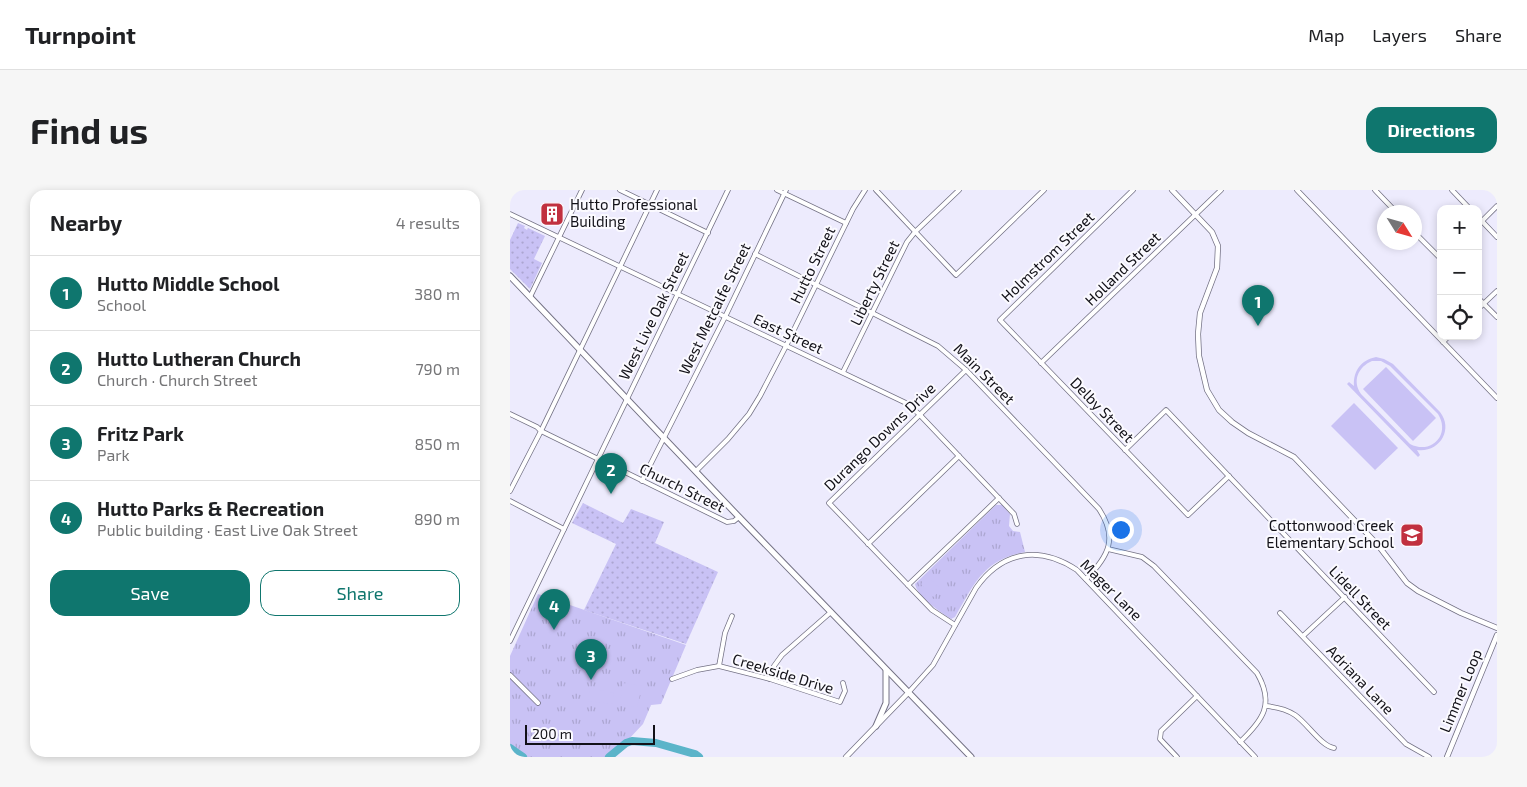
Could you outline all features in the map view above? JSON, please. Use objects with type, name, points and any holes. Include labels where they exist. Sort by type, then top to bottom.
[{"type":"main road","points":[[511,278],[971,757]]},
{"type":"main road","points":[[876,726],[886,703],[886,669]]},
{"type":"street","points":[[530,297],[582,190]]},
{"type":"street","points":[[620,190],[708,232]]},
{"type":"street","points":[[510,491],[657,190]]},
{"type":"street","name":"West Live Oak Street","points":[[510,640],[728,190]]},
{"type":"street","points":[[776,190],[785,192],[846,223]]},
{"type":"street","name":"Hutto Street","points":[[696,471],[728,439],[749,414],[786,346],[857,201],[865,190]]},
{"type":"street","points":[[876,190],[956,275],[1044,190]]},
{"type":"street","name":"Liberty Street","points":[[843,372],[901,252],[915,232],[959,190]]},
{"type":"street","name":"Holmstrom Street","points":[[1000,320],[1134,190]]},
{"type":"street","points":[[1172,190],[1212,232],[1218,246],[1217,268],[1200,313],[1198,334],[1199,356],[1207,390],[1219,410],[1248,433],[1294,457],[1377,544],[1407,583],[1418,591],[1461,613],[1497,628]]},
{"type":"street","name":"Holland Street","points":[[1041,363],[1221,190]]},
{"type":"street","points":[[1298,190],[1497,398]]},
{"type":"street","points":[[1374,190],[1389,205]]},
{"type":"street","points":[[1452,190],[1466,205]]},
{"type":"street","name":"West Metcalfe Street","points":[[642,481],[785,192]]},
{"type":"street","points":[[1482,217],[1497,206]]},
{"type":"street","name":"East Street","points":[[510,214],[900,400],[919,414],[960,456],[1014,514],[1017,524]]},
{"type":"street","points":[[1482,221],[1497,236]]},
{"type":"street","points":[[1422,240],[1437,255]]},
{"type":"street","name":"Main Street","points":[[755,254],[938,346],[966,370],[1099,509],[1108,523],[1110,538],[1108,549]]},
{"type":"street","points":[[1497,291],[1484,303],[1497,317]]},
{"type":"street","name":"Delby Street","points":[[1000,320],[1188,516],[1229,476]]},
{"type":"street","name":"Durango Downs Drive","points":[[955,625],[938,615],[829,503],[966,370]]},
{"type":"street","name":"Lidell Street","points":[[1125,450],[1166,410],[1434,692]]},
{"type":"street","name":"Church Street","points":[[510,414],[597,460],[726,522],[739,517]]},
{"type":"street","points":[[868,544],[960,456]]},
{"type":"street","points":[[908,585],[999,498]]},
{"type":"street","points":[[510,501],[564,529]]},
{"type":"street","points":[[1086,579],[1103,560],[1108,549],[1142,557],[1164,576],[1257,674],[1264,687],[1266,706],[1256,726],[1240,742]]},
{"type":"street","name":"Mager Lane","points":[[846,757],[928,672],[983,577],[1004,561],[1015,557],[1032,555],[1057,559],[1076,570],[1086,579],[1255,757]]},
{"type":"street","points":[[1303,636],[1345,598]]},
{"type":"street","points":[[770,680],[774,666],[782,656],[831,612]]},
{"type":"street","name":"Adriana Lane","points":[[1280,613],[1406,744],[1429,757]]},
{"type":"street","points":[[719,666],[725,633],[732,616]]},
{"type":"street","name":"Limmer Loop","points":[[1447,757],[1497,635]]},
{"type":"street","name":"Creekside Drive","points":[[672,679],[697,670],[719,666],[840,702],[844,691],[843,683]]},
{"type":"street","points":[[510,675],[538,703]]},
{"type":"street","points":[[1177,757],[1160,739],[1161,731],[1197,696]]},
{"type":"street","points":[[1266,706],[1294,714],[1326,745],[1334,748]]},
{"type":"green space","points":[[518,223],[525,226],[524,228],[527,230],[528,228],[545,236],[534,259],[542,263],[530,289],[510,269],[510,240]]},
{"type":"green space","points":[[1371,358],[1384,359],[1393,364],[1440,412],[1444,419],[1445,433],[1442,439],[1432,448],[1417,450],[1420,455],[1418,457],[1347,384],[1349,382],[1354,386],[1355,376],[1359,367]],"holes":[[[1372,361],[1381,361],[1390,366],[1438,414],[1442,429],[1437,441],[1432,445],[1418,447],[1410,444],[1361,394],[1357,384],[1360,371]]]},
{"type":"green space","points":[[1386,367],[1436,418],[1413,441],[1363,389]]},
{"type":"green space","points":[[1354,403],[1398,448],[1375,470],[1331,426]]},
{"type":"green space","points":[[583,503],[623,523],[631,509],[664,522],[655,543],[718,572],[686,644],[584,610],[616,544],[572,523]]},
{"type":"green space","points":[[996,505],[1002,505],[1010,514],[1009,526],[1013,531],[1020,532],[1025,552],[999,560],[990,567],[968,594],[955,617],[951,619],[924,599],[915,584]]},
{"type":"green space","points":[[929,577],[941,590],[933,597],[921,584]]},
{"type":"green space","points":[[538,594],[686,645],[661,704],[651,705],[643,724],[612,757],[525,757],[510,748],[510,656]]},
{"type":"green space","points":[[623,683],[642,686],[637,707],[620,704]]},
{"type":"green space","points":[[590,688],[614,693],[612,704],[588,701]]},
{"type":"waterway","points":[[609,757],[626,743],[632,741],[656,743],[695,754],[699,757]]},
{"type":"waterway","points":[[510,748],[523,757]]},
{"type":"place","name":"Hutto Professional Building","points":[[552,214]]},
{"type":"place","name":"Hutto Middle School","points":[[1258,326]]},
{"type":"place","name":"Hutto Lutheran Church","points":[[611,494]]},
{"type":"place","name":"Cottonwood Creek Elementary School","points":[[1412,535]]},
{"type":"place","name":"Hutto Parks & Recreation","points":[[554,630]]},
{"type":"place","name":"Fritz Park","points":[[591,680]]}]
